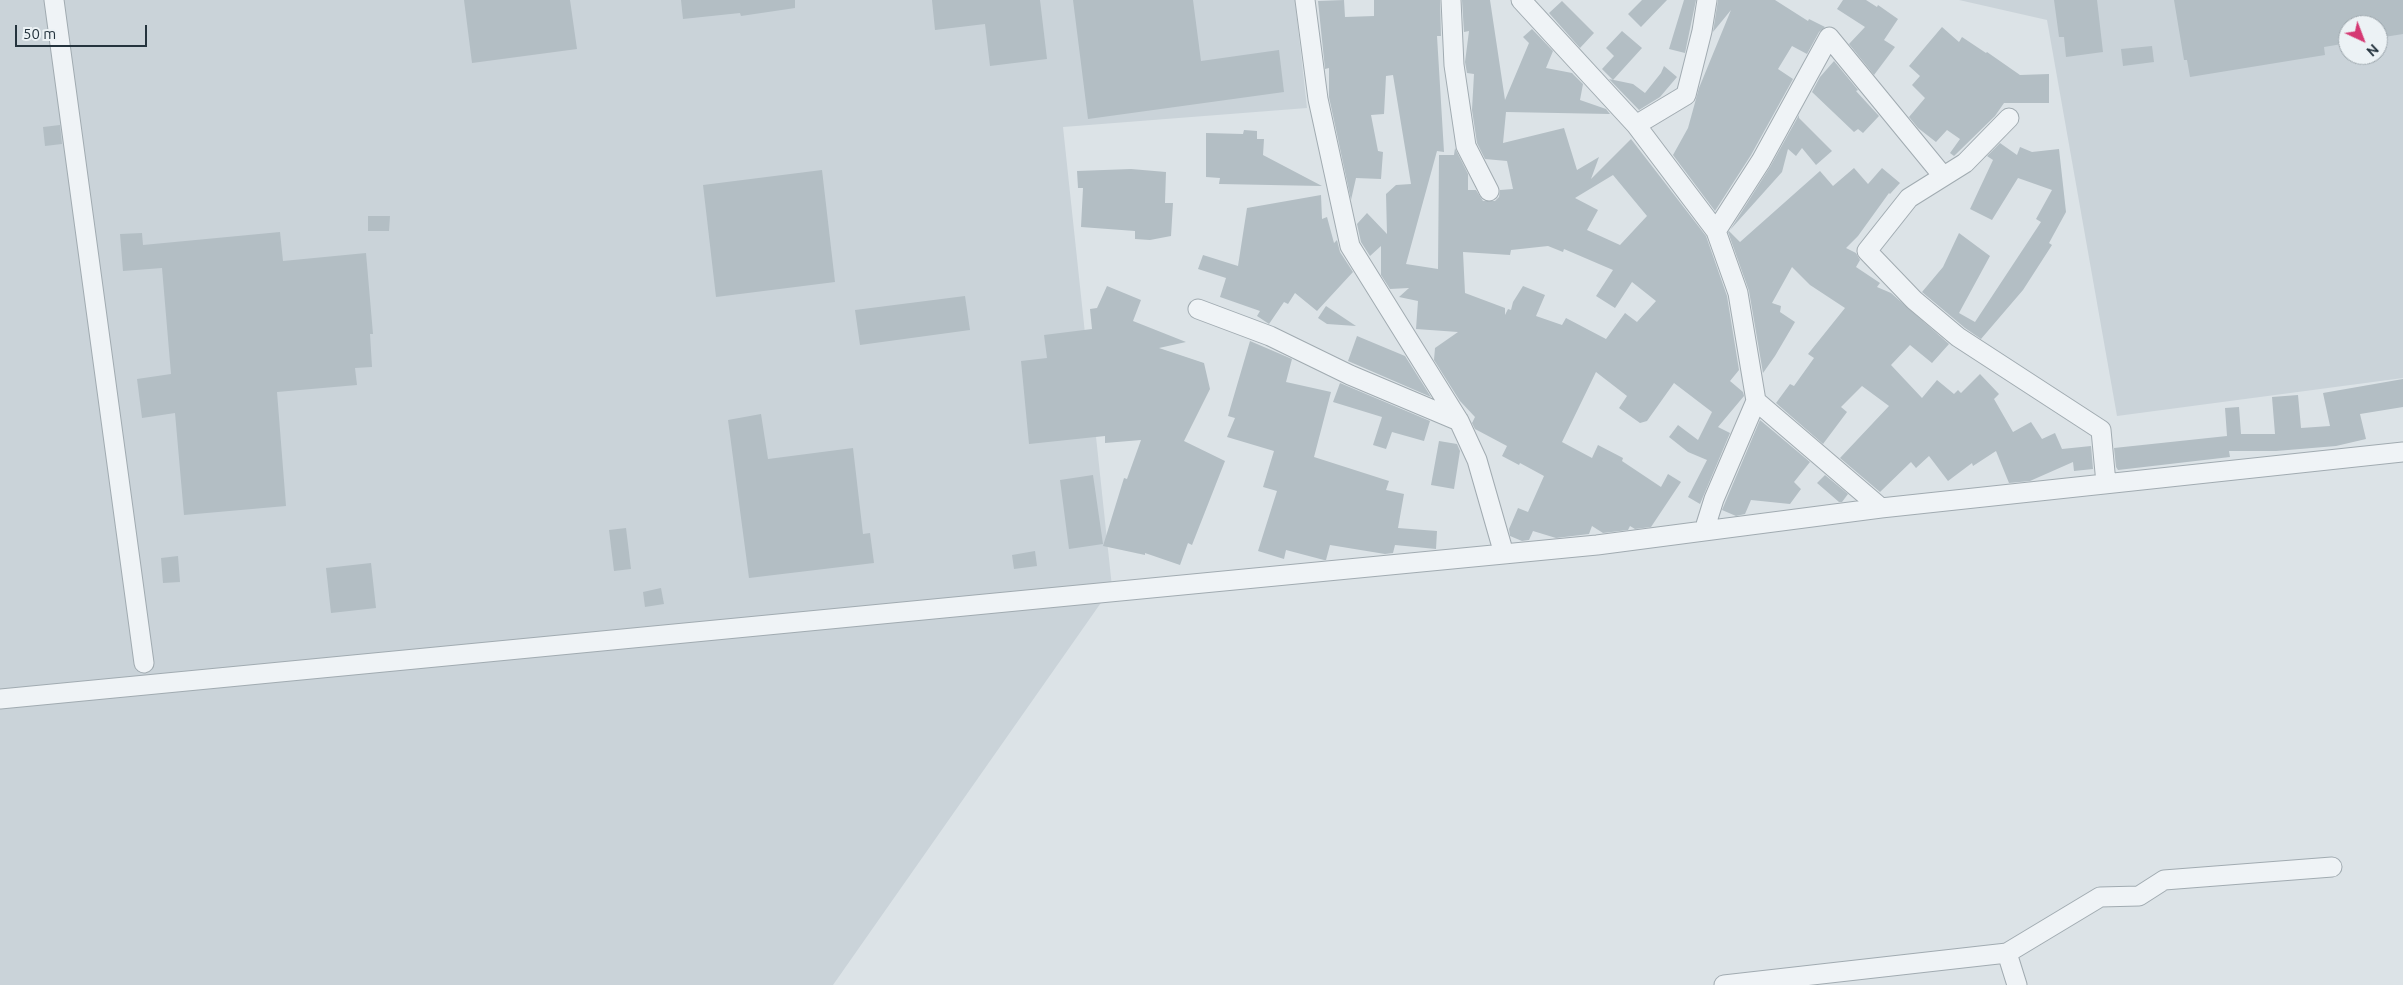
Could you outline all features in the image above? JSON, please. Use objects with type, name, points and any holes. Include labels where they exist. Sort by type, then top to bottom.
[{"type":"street","points":[[54,0],[144,663]]},
{"type":"street","points":[[1305,0],[1318,99],[1350,246],[1459,421],[1477,460],[1504,554]]},
{"type":"street","points":[[1451,0],[1454,65],[1466,146],[1489,191]]},
{"type":"street","points":[[1521,0],[1636,125],[1716,231],[1738,293],[1756,401],[1714,499],[1704,530]]},
{"type":"street","points":[[1636,125],[1686,95],[1702,31],[1707,0]]},
{"type":"street","points":[[1716,231],[1761,161],[1830,37],[1943,176]]},
{"type":"street","points":[[2009,118],[1965,163],[1909,198],[1867,251],[1914,300],[1958,337],[2101,430],[2106,483]]},
{"type":"street","points":[[1198,309],[1270,336],[1350,375],[1459,421]]},
{"type":"street","points":[[1756,401],[1881,508]]},
{"type":"street","points":[[0,699],[1596,545],[1881,508],[2403,452]]},
{"type":"street","points":[[1724,985],[2007,953],[2100,897],[2139,896],[2164,880],[2332,867]]},
{"type":"street","points":[[2007,953],[2017,985]]},
{"type":"shaded area","points":[[0,0],[1295,0],[1307,108],[1063,127],[1112,587],[833,985],[0,985]]},
{"type":"shaded area","points":[[1959,0],[2403,0],[2403,378],[2117,416],[2047,20]]},
{"type":"building","points":[[464,0],[570,0],[577,49],[472,63]]},
{"type":"building","points":[[681,0],[795,0],[795,8],[741,16],[740,13],[683,19]]},
{"type":"building","points":[[932,0],[1040,0],[1047,59],[990,66],[985,24],[935,30]]},
{"type":"building","points":[[1073,0],[1193,0],[1201,61],[1279,50],[1284,92],[1088,119]]},
{"type":"building","points":[[1344,0],[1345,17],[1374,16],[1374,0],[1440,0],[1441,36],[1437,36],[1444,152],[1437,151],[1406,264],[1438,269],[1439,155],[1454,155],[1455,148],[1468,174],[1468,190],[1476,190],[1483,201],[1495,201],[1499,197],[1500,190],[1513,189],[1507,161],[1485,159],[1477,143],[1472,110],[1474,74],[1467,73],[1465,62],[1469,31],[1464,32],[1462,0],[1490,0],[1505,100],[1529,43],[1523,37],[1532,29],[1553,51],[1546,68],[1572,73],[1583,84],[1580,100],[1606,109],[1610,114],[1506,112],[1503,143],[1564,128],[1577,170],[1599,157],[1591,179],[1631,139],[1706,236],[1727,296],[1739,370],[1730,381],[1743,392],[1744,396],[1718,427],[1730,433],[1700,504],[1688,497],[1707,460],[1688,452],[1669,437],[1678,425],[1698,440],[1712,412],[1674,383],[1647,421],[1640,423],[1619,408],[1627,396],[1596,372],[1562,442],[1592,458],[1598,445],[1623,458],[1622,461],[1661,487],[1668,474],[1681,482],[1651,527],[1635,529],[1630,526],[1628,530],[1603,533],[1592,526],[1589,534],[1556,538],[1533,531],[1529,540],[1522,541],[1510,536],[1509,529],[1518,508],[1528,512],[1544,476],[1502,456],[1507,446],[1475,429],[1472,423],[1475,417],[1460,401],[1434,360],[1435,348],[1458,332],[1416,329],[1418,301],[1399,297],[1409,288],[1390,289],[1381,275],[1381,246],[1370,256],[1361,242],[1357,224],[1367,213],[1387,234],[1386,194],[1396,185],[1411,184],[1393,75],[1386,76],[1384,114],[1371,115],[1378,151],[1383,152],[1381,179],[1356,178],[1351,200],[1329,97],[1329,68],[1325,69],[1318,1]],"holes":[[[1613,175],[1647,216],[1620,245],[1587,230],[1598,210],[1575,198]],[[1548,246],[1563,252],[1564,249],[1613,270],[1596,296],[1615,308],[1632,282],[1656,301],[1637,322],[1625,313],[1606,339],[1566,318],[1562,325],[1536,316],[1545,295],[1523,286],[1513,302],[1511,310],[1508,309],[1505,315],[1505,308],[1465,293],[1463,252],[1510,255],[1511,250]]]},
{"type":"building","points":[[1642,0],[1667,0],[1641,27],[1628,14]]},
{"type":"building","points":[[1684,0],[1696,0],[1685,53],[1669,49]]},
{"type":"building","points":[[1718,0],[1775,0],[1808,21],[1809,19],[1825,27],[1819,32],[1807,54],[1792,46],[1778,69],[1793,79],[1751,155],[1715,211],[1673,155],[1688,128],[1699,88],[1731,10],[1713,32]]},
{"type":"building","points":[[1843,0],[1866,0],[1877,7],[1878,5],[1898,19],[1884,40],[1895,47],[1874,75],[1849,44],[1865,27],[1837,9]]},
{"type":"building","points":[[2054,0],[2097,0],[2103,52],[2066,57],[2064,37],[2059,37]]},
{"type":"building","points":[[2174,0],[2403,0],[2403,34],[2388,36],[2388,15],[2338,15],[2338,45],[2324,47],[2325,55],[2190,77],[2187,60],[2184,60]]},
{"type":"building","points":[[1562,1],[1594,33],[1580,48],[1549,13]]},
{"type":"building","points":[[1942,27],[1959,42],[1962,37],[2020,75],[2049,74],[2049,103],[2004,103],[1995,116],[1954,156],[1950,153],[1960,139],[1947,130],[1936,142],[1918,128],[1909,117],[1925,98],[1912,85],[1920,76],[1909,66]]},
{"type":"building","points":[[1622,31],[1642,48],[1613,80],[1602,69],[1614,56],[1606,48]]},
{"type":"building","points":[[2152,46],[2154,62],[2123,66],[2121,49]]},
{"type":"building","points":[[1834,61],[1858,90],[1856,91],[1879,116],[1863,133],[1858,129],[1854,132],[1812,92],[1820,77]]},
{"type":"building","points":[[1664,66],[1677,77],[1660,97],[1639,110],[1609,79],[1633,84],[1645,93],[1661,73]]},
{"type":"building","points":[[1799,115],[1799,118],[1832,151],[1816,165],[1802,148],[1796,156],[1788,149],[1782,172],[1730,230],[1770,167]]},
{"type":"building","points":[[60,125],[62,144],[45,146],[43,127]]},
{"type":"building","points":[[1244,130],[1257,131],[1257,139],[1264,139],[1263,155],[1322,186],[1219,184],[1220,178],[1206,177],[1206,133],[1243,134]]},
{"type":"building","points":[[2000,143],[2017,155],[2020,147],[2032,152],[2059,149],[2066,212],[2049,243],[2052,245],[2023,290],[1981,339],[1922,292],[1943,267],[1959,233],[1990,256],[1959,313],[1975,322],[2041,222],[2036,219],[2052,190],[2018,178],[1992,220],[1970,209],[1993,160],[1987,156]]},
{"type":"building","points":[[1854,168],[1868,184],[1882,168],[1900,183],[1889,193],[1858,236],[1846,248],[1856,253],[1860,260],[1856,267],[1880,283],[1877,287],[1891,293],[1949,344],[1932,363],[1910,345],[1891,365],[1922,398],[1937,380],[1954,394],[1958,390],[1961,393],[1980,374],[1999,394],[1994,399],[2013,432],[2031,422],[2042,439],[2055,433],[2062,449],[2091,446],[2093,469],[2074,471],[2073,462],[2030,481],[2009,483],[1996,451],[1973,466],[1972,463],[1948,481],[1929,456],[1916,468],[1911,462],[1880,492],[1840,458],[1889,406],[1862,386],[1841,407],[1847,412],[1823,444],[1776,403],[1790,384],[1794,386],[1814,358],[1808,354],[1845,308],[1810,285],[1792,267],[1772,303],[1781,306],[1780,312],[1795,322],[1763,373],[1749,291],[1728,232],[1740,242],[1820,171],[1833,186]]},
{"type":"building","points":[[1131,169],[1166,172],[1165,203],[1173,203],[1171,236],[1150,240],[1135,239],[1135,231],[1081,227],[1083,188],[1078,188],[1077,171]]},
{"type":"building","points":[[822,170],[835,282],[716,297],[703,185]]},
{"type":"building","points":[[1321,195],[1322,219],[1327,217],[1334,243],[1337,240],[1340,252],[1353,272],[1317,311],[1295,293],[1288,304],[1284,302],[1269,324],[1257,316],[1260,311],[1220,297],[1226,278],[1198,269],[1203,255],[1238,266],[1247,208]]},
{"type":"building","points":[[368,216],[390,216],[389,231],[368,231]]},
{"type":"building","points":[[280,232],[283,261],[366,253],[373,334],[370,334],[372,367],[355,368],[357,385],[277,392],[286,506],[184,515],[175,413],[142,418],[137,379],[171,374],[162,268],[123,271],[120,234],[142,233],[143,245]]},
{"type":"building","points":[[1107,286],[1141,300],[1133,321],[1186,342],[1159,348],[1204,363],[1210,389],[1184,441],[1225,461],[1192,545],[1188,543],[1180,565],[1145,553],[1145,555],[1103,546],[1124,478],[1127,479],[1141,440],[1105,443],[1105,436],[1029,444],[1021,361],[1047,358],[1044,335],[1092,329],[1090,309],[1097,308]]},
{"type":"building","points":[[965,296],[970,330],[860,345],[855,310]]},
{"type":"building","points":[[1326,306],[1356,326],[1327,324],[1318,318]]},
{"type":"building","points":[[1357,336],[1405,356],[1431,397],[1348,361]]},
{"type":"building","points":[[1250,341],[1292,359],[1286,382],[1331,392],[1314,457],[1389,481],[1386,490],[1404,494],[1398,528],[1437,531],[1436,549],[1395,545],[1393,553],[1385,554],[1330,545],[1326,560],[1286,550],[1284,559],[1258,551],[1277,491],[1263,487],[1274,451],[1227,437],[1235,418],[1228,416]]},
{"type":"building","points":[[2403,379],[2403,407],[2360,414],[2366,439],[2336,446],[2276,451],[2229,451],[2230,457],[2118,470],[2116,467],[2114,448],[2227,436],[2225,408],[2239,407],[2241,434],[2275,434],[2272,397],[2298,395],[2301,428],[2330,426],[2323,393]]},
{"type":"building","points":[[1340,383],[1430,421],[1424,441],[1392,432],[1386,449],[1373,445],[1382,417],[1333,402]]},
{"type":"building","points":[[761,414],[768,459],[853,448],[863,534],[870,533],[874,563],[749,578],[728,420]]},
{"type":"building","points":[[1760,420],[1810,462],[1794,482],[1801,489],[1790,504],[1751,500],[1745,514],[1736,516],[1722,510]]},
{"type":"building","points":[[1439,441],[1457,444],[1460,451],[1454,489],[1431,485]]},
{"type":"building","points":[[1093,475],[1103,544],[1069,549],[1060,480]]},
{"type":"building","points":[[1825,475],[1848,494],[1842,502],[1839,502],[1817,483]]},
{"type":"building","points":[[626,528],[631,569],[614,571],[609,530]]},
{"type":"building","points":[[1035,551],[1037,566],[1014,569],[1012,555]]},
{"type":"building","points":[[178,556],[180,582],[163,583],[161,558]]},
{"type":"building","points":[[371,563],[376,608],[331,613],[326,568]]},
{"type":"building","points":[[661,588],[664,604],[645,607],[643,592]]}]
